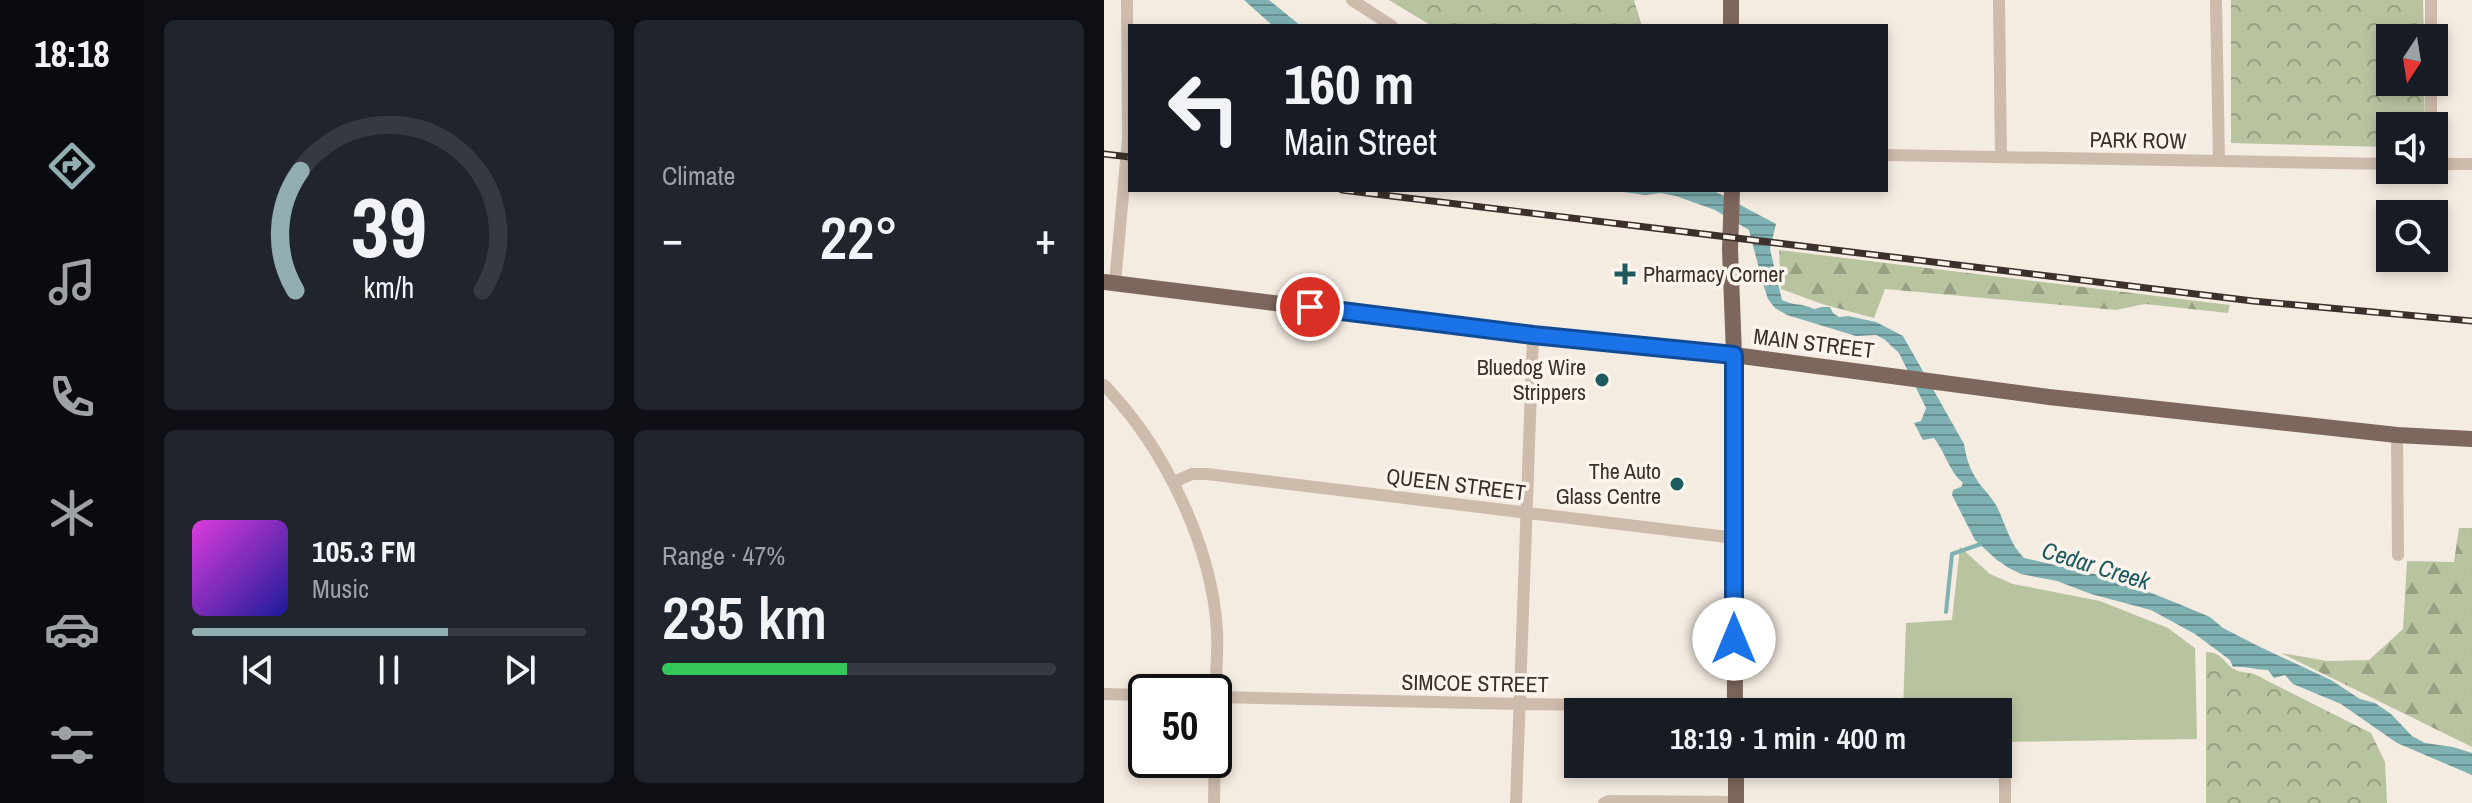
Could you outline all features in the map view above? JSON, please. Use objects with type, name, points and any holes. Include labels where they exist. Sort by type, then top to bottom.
[{"type":"main road","points":[[1731,0],[1731,24]]},
{"type":"main road","points":[[1732,193],[1735,698]]},
{"type":"main road","name":"MAIN STREET","points":[[1109,283],[1533,335],[1734,355],[2049,397],[2397,435],[2472,439]]},
{"type":"main road","points":[[1736,778],[1736,802]]},
{"type":"street","points":[[1109,283],[1128,139],[1127,0]]},
{"type":"street","points":[[1352,0],[1389,24]]},
{"type":"street","points":[[1999,0],[2001,157]]},
{"type":"street","points":[[2216,0],[2219,161]]},
{"type":"street","points":[[2431,0],[2431,24]]},
{"type":"street","name":"PARK ROW","points":[[1888,155],[2376,164]]},
{"type":"street","points":[[2448,164],[2472,164]]},
{"type":"street","points":[[1516,803],[1533,335]]},
{"type":"street","points":[[1104,385],[1130,415],[1174,482],[1202,555],[1213,598],[1217,632],[1216,674]]},
{"type":"street","points":[[2397,435],[2398,555]]},
{"type":"street","name":"QUEEN STREET","points":[[1174,482],[1192,474],[1207,474],[1735,538]]},
{"type":"street","points":[[1104,694],[1128,695]]},
{"type":"street","name":"SIMCOE STREET","points":[[1232,697],[1564,705]]},
{"type":"street","points":[[1214,778],[1214,803]]},
{"type":"street","points":[[2005,778],[2005,803]]},
{"type":"street","points":[[1604,803],[1736,802]]},
{"type":"green space","points":[[1389,0],[1634,0],[1641,24],[1429,24]]},
{"type":"green space","points":[[2231,0],[2423,0],[2424,24],[2376,24],[2376,96],[2424,96],[2425,112],[2376,112],[2376,147],[2231,143]]},
{"type":"green space","points":[[1779,250],[2230,305],[2228,313],[2145,304],[2116,310],[1885,289],[1874,318],[1781,289]]},
{"type":"green space","points":[[2459,528],[2472,528],[2472,747],[2281,653],[2327,661],[2369,660],[2403,629],[2407,561],[2454,562]]},
{"type":"green space","points":[[1960,547],[1990,574],[2013,584],[2100,601],[2168,628],[2195,648],[2197,739],[2012,742],[2012,698],[1903,698],[1906,623],[1952,620]]},
{"type":"green space","points":[[2206,652],[2220,656],[2236,670],[2254,674],[2371,733],[2385,762],[2387,803],[2206,803]]},
{"type":"water","points":[[1244,0],[1269,0],[1299,24],[1271,24]]},
{"type":"water","name":"Cedar Creek","points":[[1623,192],[1716,192],[1776,224],[1770,249],[1782,300],[1814,309],[1830,307],[1839,317],[1876,322],[1903,336],[1964,444],[1972,471],[1995,503],[2011,540],[2024,558],[2116,579],[2210,617],[2223,628],[2331,680],[2360,699],[2375,703],[2391,714],[2412,736],[2425,743],[2472,753],[2472,775],[2397,743],[2341,704],[2293,684],[2285,675],[2274,678],[2268,670],[2233,667],[2230,660],[2195,634],[2151,610],[2057,581],[2021,574],[1997,560],[1975,540],[1952,495],[1953,490],[1963,483],[1934,438],[1923,440],[1914,423],[1921,421],[1926,408],[1899,353],[1876,335],[1856,336],[1787,315],[1775,308],[1763,284],[1749,230],[1715,210],[1676,196],[1661,193],[1645,195]]},
{"type":"waterway","points":[[1946,612],[1952,554],[1981,544]]},
{"type":"railway","points":[[1104,154],[1128,157]]},
{"type":"railway","points":[[1358,192],[2253,301],[2472,321]]},
{"type":"place","name":"Pharmacy Corner","points":[[1625,274]]},
{"type":"place","name":"Bluedog Wire Strippers","points":[[1602,380]]},
{"type":"place","name":"The Auto Glass Centre","points":[[1677,484]]},
{"type":"route","points":[[1310,307],[1533,335],[1734,355],[1734,639]]}]
